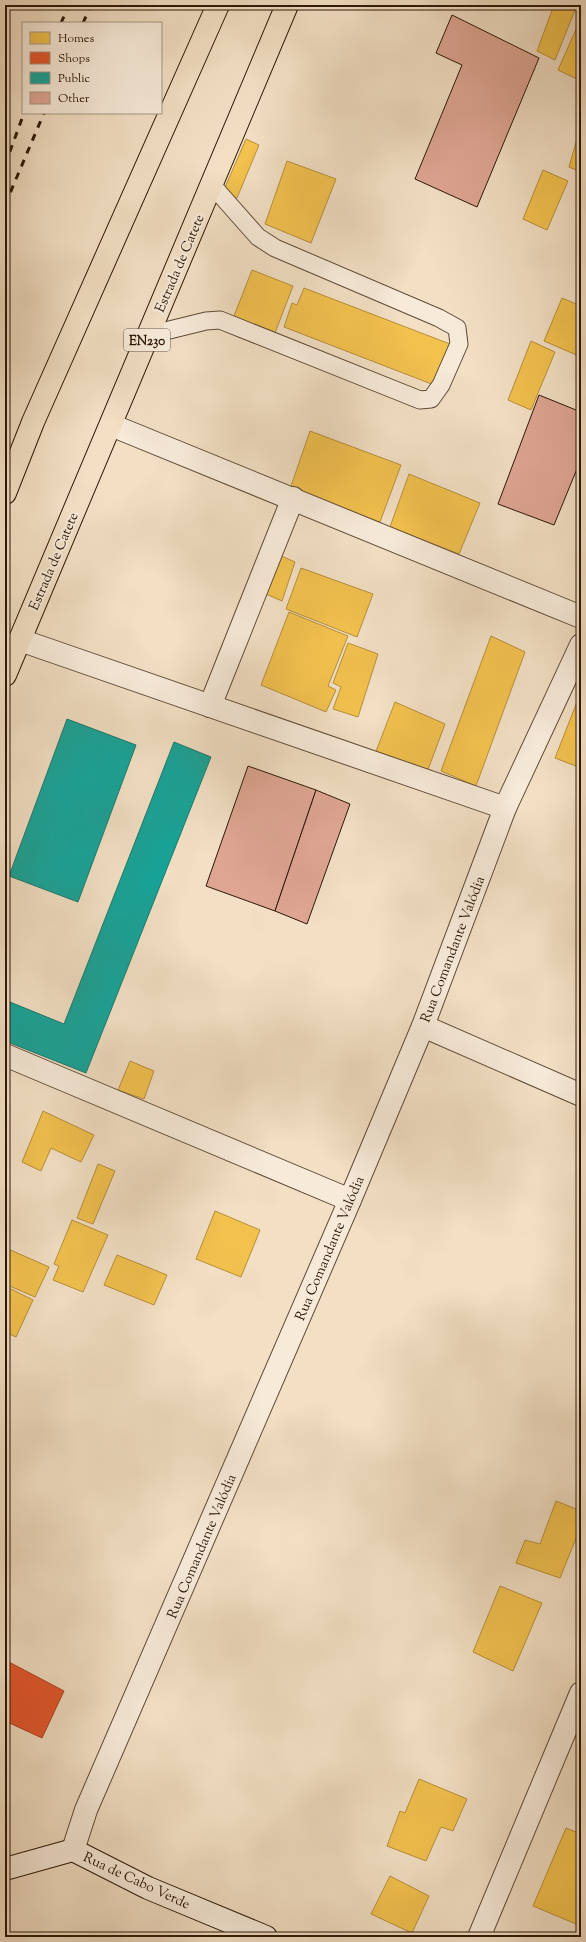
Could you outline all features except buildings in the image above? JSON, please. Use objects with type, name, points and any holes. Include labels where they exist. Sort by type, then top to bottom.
[{"type":"highway","points":[[5,493],[36,415],[218,5]]},
{"type":"highway","name":"Estrada de Catete","points":[[5,675],[287,5]]},
{"type":"street","points":[[111,425],[293,498],[581,617]]},
{"type":"street","points":[[210,706],[293,498]]},
{"type":"street","points":[[20,640],[505,808]]},
{"type":"street","name":"Rua Comandante Valódia","points":[[73,1850],[90,1802],[424,1026],[505,808],[581,645]]},
{"type":"street","points":[[424,1026],[581,1095]]},
{"type":"street","points":[[5,1055],[350,1200]]},
{"type":"street","points":[[479,1937],[581,1693]]},
{"type":"street","name":"Rua de Cabo Verde","points":[[5,1869],[73,1850],[148,1888],[266,1937]]},
{"type":"lane","points":[[149,335],[206,321],[220,320],[420,400],[431,399],[441,385],[447,371],[458,344],[457,328],[439,318],[275,248],[258,237],[212,185]]},
{"type":"railway","points":[[61,22],[69,5]]},
{"type":"railway","points":[[83,22],[91,5]]},
{"type":"railway","points":[[5,165],[24,114]]},
{"type":"railway","points":[[5,205],[44,114]]}]
